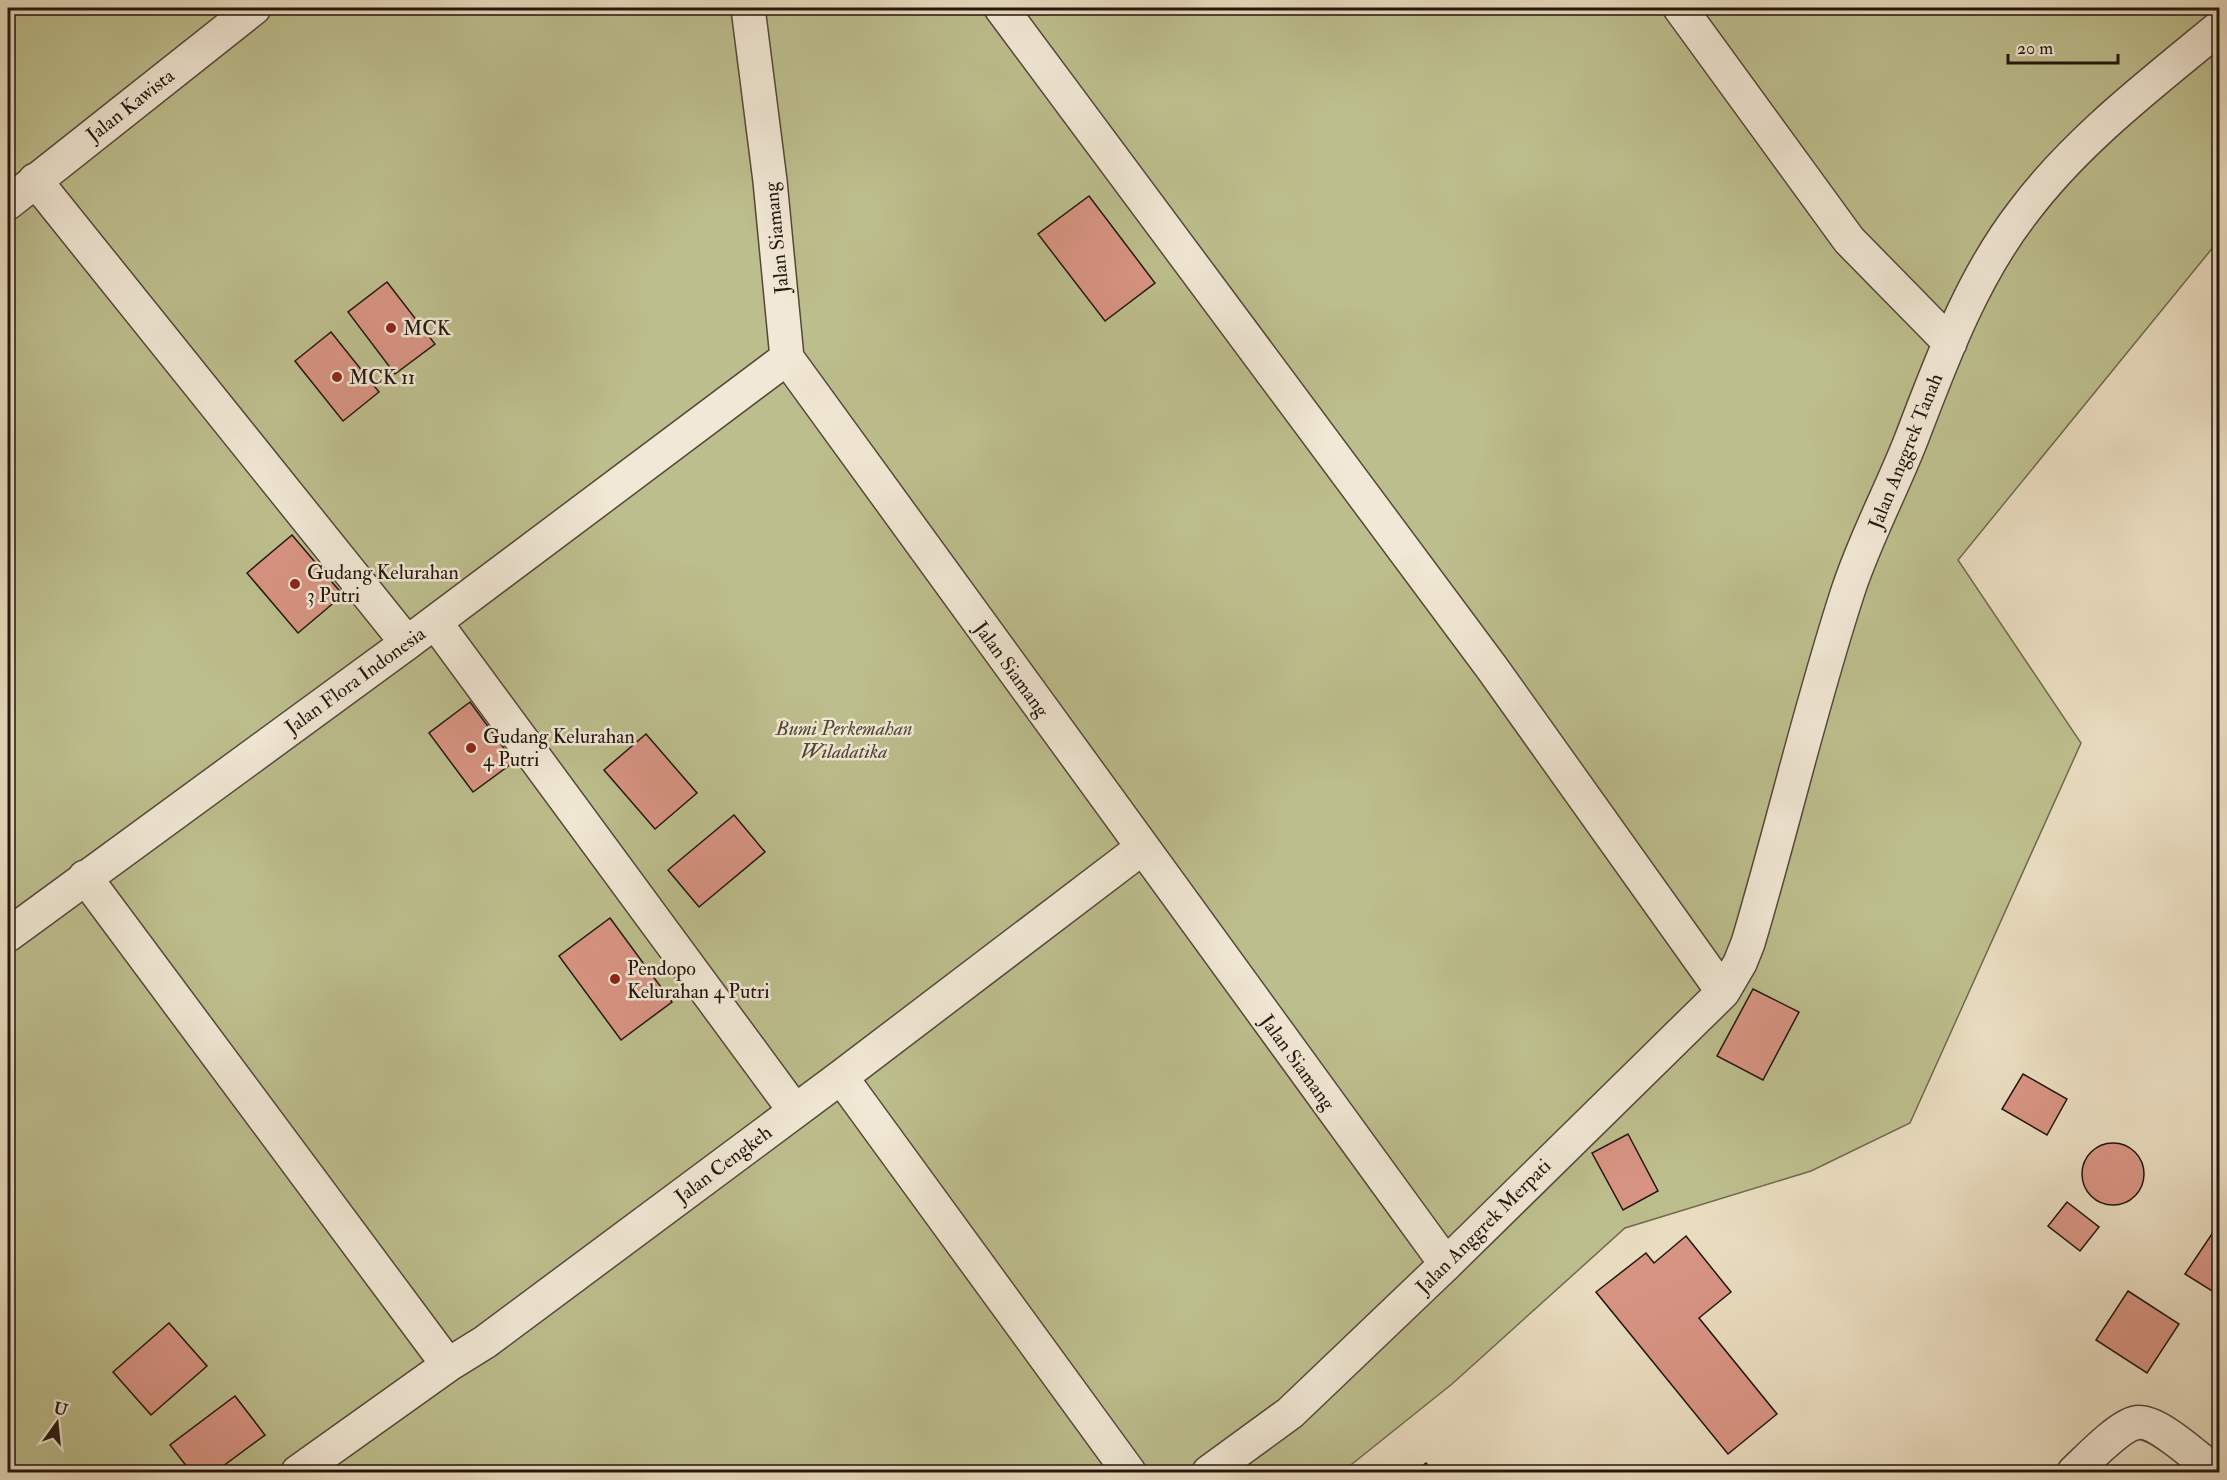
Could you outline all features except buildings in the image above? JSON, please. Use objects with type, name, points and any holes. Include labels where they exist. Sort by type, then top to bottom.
[{"type":"street","name":"Jalan Kawista","points":[[8,203],[254,8]]},
{"type":"street","name":"Jalan Siamang","points":[[748,8],[770,181],[787,358],[1446,1264]]},
{"type":"street","points":[[1001,8],[1485,659],[1723,992]]},
{"type":"street","points":[[1680,8],[1850,240],[1950,343]]},
{"type":"street","name":"Jalan Anggrek Tanah","points":[[1740,963],[1753,926],[1809,718],[1849,588],[1950,343],[1989,263],[2021,213],[2054,174],[2142,92],[2220,27]]},
{"type":"street","points":[[35,180],[406,643]]},
{"type":"street","name":"Jalan Flora Indonesia","points":[[8,935],[435,622],[787,358]]},
{"type":"street","points":[[435,622],[795,1111]]},
{"type":"street","name":"Jalan Cengkeh","points":[[298,1473],[448,1365],[485,1342],[841,1077],[1142,848]]},
{"type":"street","points":[[85,877],[448,1365]]},
{"type":"street","name":"Jalan Anggrek Merpati","points":[[1209,1473],[1290,1413],[1446,1264],[1723,992],[1740,963]]},
{"type":"street","points":[[841,1077],[1129,1473]]},
{"type":"street","points":[[2074,1473],[2122,1429],[2136,1422],[2156,1426],[2216,1473]]},
{"type":"green space","name":"Bumi Perkemahan Wiladatika","points":[[8,8],[2219,8],[2219,240],[1958,560],[2081,743],[1910,1123],[1811,1171],[1625,1228],[1452,1384],[1342,1472],[8,1472]]},
{"type":"place","name":"MCK","points":[[391,328]]},
{"type":"place","name":"MCK 11","points":[[337,377]]},
{"type":"place","name":"Gudang Kelurahan 3 Putri","points":[[295,584]]},
{"type":"place","name":"Gudang Kelurahan 4 Putri","points":[[471,748]]},
{"type":"place","name":"Pendopo Kelurahan 4 Putri","points":[[615,979]]}]
